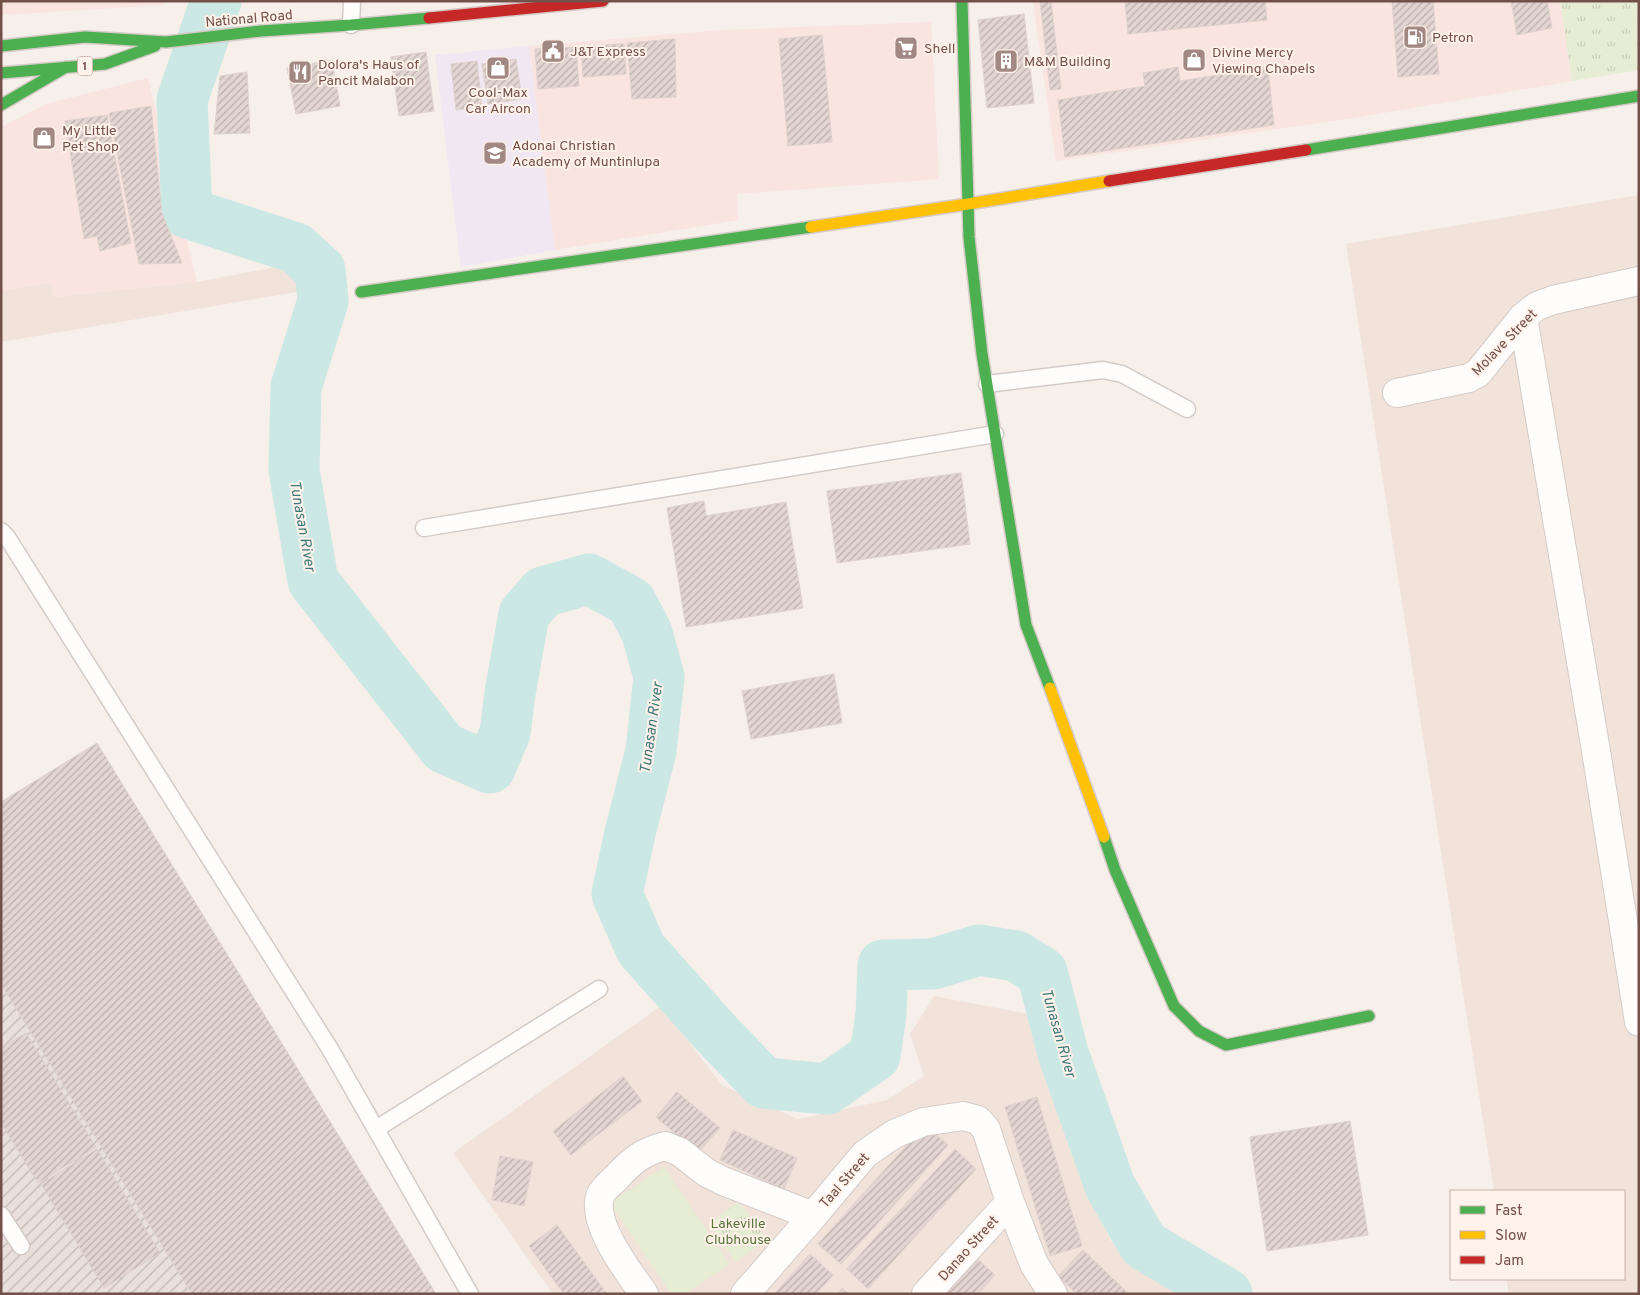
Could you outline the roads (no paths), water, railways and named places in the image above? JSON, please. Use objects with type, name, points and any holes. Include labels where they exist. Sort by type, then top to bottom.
[{"type":"main road","name":"National Road","points":[[166,42],[351,25],[448,8],[603,1]]},
{"type":"main road","points":[[962,1],[969,237],[987,384],[1026,625],[1068,735],[1115,870],[1174,1006],[1199,1031],[1226,1044],[1369,1016]]},
{"type":"main road","name":"1","points":[[1,46],[85,37],[166,42]]},
{"type":"main road","name":"1","points":[[1,73],[105,64],[166,42]]},
{"type":"main road","points":[[1,105],[66,68]]},
{"type":"main road","points":[[361,292],[968,204],[1639,96]]},
{"type":"street","name":"Molave Street","points":[[1397,393],[1469,378],[1478,373],[1524,318],[1537,306],[1552,300],[1639,281]]},
{"type":"street","points":[[1524,318],[1639,1022]]},
{"type":"street","name":"Taal Street","points":[[644,1294],[603,1229],[598,1211],[601,1193],[632,1161],[650,1150],[665,1146],[680,1152],[708,1173],[723,1181],[813,1216],[865,1154],[894,1134],[923,1122],[963,1116],[978,1120],[986,1129],[1010,1202],[1034,1264],[1053,1294]]},
{"type":"street","name":"Danao Street","points":[[926,1294],[1010,1202]]},
{"type":"street","points":[[745,1294],[813,1216]]},
{"type":"lane","points":[[351,25],[352,1]]},
{"type":"lane","points":[[987,384],[1103,370],[1122,374],[1187,409]]},
{"type":"lane","points":[[424,528],[995,434]]},
{"type":"lane","points":[[1,531],[7,537],[330,1049],[470,1294]]},
{"type":"lane","points":[[376,1129],[599,989]]},
{"type":"lane","points":[[1,1215],[21,1246]]},
{"type":"waterway","name":"Tunasan River","points":[[216,1],[182,100],[187,213],[296,248],[320,270],[323,301],[296,387],[294,470],[313,581],[444,748],[490,768],[505,733],[524,614],[543,592],[589,579],[631,602],[647,633],[659,677],[651,751],[617,894],[641,949],[714,1031],[764,1083],[827,1089],[875,1056],[881,1014],[883,965],[933,964],[979,950],[1016,956],[1042,972],[1063,1053],[1110,1186],[1144,1245],[1227,1294]]},
{"type":"place","name":"Petron","points":[[1415,37]]},
{"type":"place","name":"Shell","points":[[906,48]]},
{"type":"place","name":"J&T Express","points":[[553,51]]},
{"type":"place","name":"Divine Mercy Viewing Chapels","points":[[1194,60]]},
{"type":"place","name":"M&M Building","points":[[1006,61]]},
{"type":"place","name":"Cool-Max Car Aircon","points":[[498,68]]},
{"type":"place","name":"Dolora's Haus of Pancit Malabon","points":[[300,72]]},
{"type":"place","name":"My Little Pet Shop","points":[[44,138]]},
{"type":"place","name":"Adonai Christian Academy of Muntinlupa","points":[[495,153]]},
{"type":"park label","name":"Lakeville Clubhouse","points":[[738,1232]]}]
